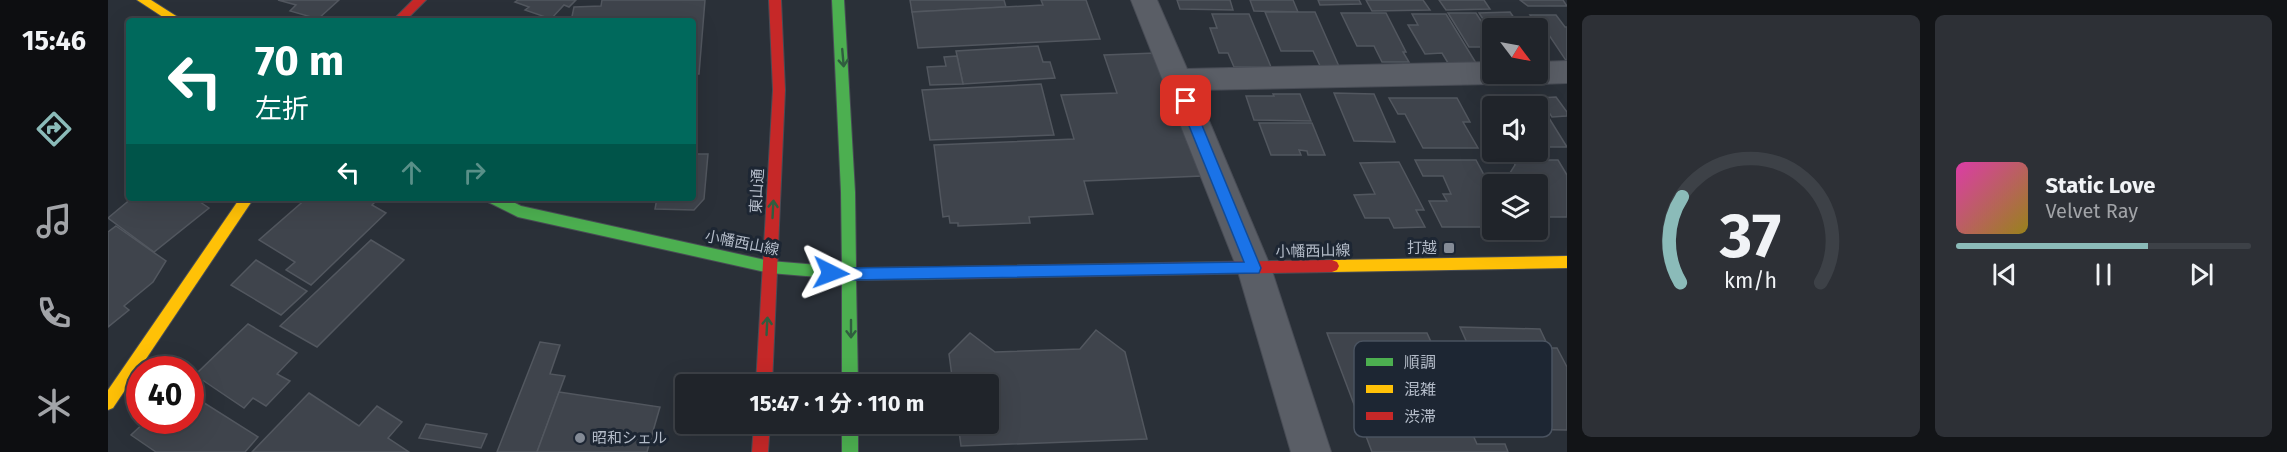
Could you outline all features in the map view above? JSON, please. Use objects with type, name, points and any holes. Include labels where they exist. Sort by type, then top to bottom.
[{"type":"street","points":[[143,0],[173,18]]},
{"type":"street","points":[[401,18],[420,0]]},
{"type":"street","name":"東山通","points":[[765,374],[779,90],[775,0]]},
{"type":"street","points":[[837,0],[845,81],[851,274],[850,374]]},
{"type":"street","points":[[1144,0],[1254,268],[1311,452]]},
{"type":"street","points":[[1548,73],[1567,72]]},
{"type":"street","points":[[1177,80],[1482,74]]},
{"type":"street","points":[[108,403],[245,201]]},
{"type":"street","name":"小幡西山線","points":[[499,201],[518,211],[770,267],[851,274],[1567,262]]},
{"type":"street","points":[[760,452],[761,434]]},
{"type":"street","points":[[850,434],[850,452]]},
{"type":"building","points":[[278,0],[339,0],[319,18],[290,11],[296,5]]},
{"type":"building","points":[[518,0],[576,0],[569,7],[564,5],[552,18],[525,10],[529,7],[515,2]]},
{"type":"building","points":[[602,0],[705,0],[699,74],[696,74],[696,18],[572,18],[574,7],[601,6]]},
{"type":"building","points":[[910,0],[1004,0],[1006,7],[912,12]]},
{"type":"building","points":[[1041,0],[1086,0],[1100,39],[918,48],[912,12],[1043,5]]},
{"type":"building","points":[[1177,0],[1230,0],[1233,10],[1180,9]]},
{"type":"building","points":[[1250,0],[1293,0],[1298,12],[1254,11]]},
{"type":"building","points":[[1318,0],[1359,0],[1361,4],[1320,5]]},
{"type":"building","points":[[1366,0],[1423,0],[1430,10],[1372,11]]},
{"type":"building","points":[[1439,0],[1484,0],[1490,9],[1446,10]]},
{"type":"building","points":[[1520,0],[1563,0],[1567,6],[1528,6]]},
{"type":"building","points":[[1265,12],[1315,12],[1341,71],[1322,70],[1313,51],[1281,51]]},
{"type":"building","points":[[1510,12],[1514,18],[1482,18],[1479,13]]},
{"type":"building","points":[[1341,13],[1386,13],[1409,62],[1382,62],[1374,46],[1357,46]]},
{"type":"building","points":[[1448,13],[1476,13],[1482,22],[1482,47],[1469,47]]},
{"type":"building","points":[[1212,14],[1249,14],[1271,67],[1234,67],[1228,53],[1219,53],[1210,28],[1217,28]]},
{"type":"building","points":[[1412,14],[1446,14],[1476,63],[1448,63],[1442,53],[1425,54],[1408,25],[1418,25]]},
{"type":"building","points":[[1530,15],[1556,15],[1567,27],[1567,62],[1548,34],[1548,18],[1532,18]]},
{"type":"building","points":[[1038,46],[1043,62],[1050,62],[1055,78],[963,84],[956,51]]},
{"type":"building","points":[[1155,53],[1202,176],[1084,181],[1093,214],[1029,217],[1030,223],[958,226],[958,223],[950,223],[949,216],[943,217],[934,145],[1074,139],[1061,95],[1117,93],[1104,55]]},
{"type":"building","points":[[957,56],[963,84],[930,85],[927,67],[946,66],[944,57]]},
{"type":"building","points":[[1041,84],[1054,135],[930,140],[922,90]]},
{"type":"building","points":[[1334,93],[1374,94],[1395,142],[1354,141]]},
{"type":"building","points":[[1273,94],[1300,94],[1311,121],[1254,120],[1246,96],[1274,96]]},
{"type":"building","points":[[1548,97],[1556,97],[1567,112],[1567,116],[1552,117],[1548,111]]},
{"type":"building","points":[[1389,98],[1457,98],[1470,122],[1463,122],[1478,148],[1423,148],[1405,114],[1398,114]]},
{"type":"building","points":[[1548,116],[1567,147],[1548,147]]},
{"type":"building","points":[[1259,123],[1312,123],[1325,155],[1308,155],[1307,151],[1299,150],[1301,155],[1271,155]]},
{"type":"building","points":[[696,154],[708,154],[704,199],[694,210],[655,209],[656,201],[696,201]]},
{"type":"building","points":[[1415,160],[1476,160],[1483,174],[1482,227],[1442,227],[1429,201],[1447,201],[1443,194],[1451,194],[1443,176],[1423,176]]},
{"type":"building","points":[[1558,160],[1567,175],[1567,217],[1548,217],[1548,174],[1509,174],[1515,165],[1514,162]]},
{"type":"building","points":[[1399,162],[1424,210],[1416,210],[1425,227],[1394,228],[1389,218],[1365,218],[1354,195],[1375,194],[1360,163]]},
{"type":"building","points":[[128,201],[198,201],[209,208],[154,252],[108,218]]},
{"type":"building","points":[[304,201],[376,201],[372,205],[386,213],[311,285],[286,270],[295,262],[259,240]]},
{"type":"building","points":[[116,226],[166,261],[153,282],[124,306],[129,310],[108,327],[108,232]]},
{"type":"building","points":[[371,240],[404,260],[317,347],[280,326]]},
{"type":"building","points":[[256,260],[307,291],[281,315],[231,285]]},
{"type":"building","points":[[248,324],[297,353],[277,374],[290,381],[266,406],[253,398],[244,408],[204,381],[204,366]]},
{"type":"building","points":[[1460,327],[1540,329],[1546,341],[1466,341]]},
{"type":"building","points":[[1096,330],[1125,352],[1147,439],[961,446],[959,434],[999,434],[999,374],[952,374],[949,354],[970,333],[995,352],[1080,349]]},
{"type":"building","points":[[1327,333],[1427,333],[1431,341],[1354,341],[1354,404]]},
{"type":"building","points":[[540,342],[560,345],[550,374],[565,376],[537,452],[497,452]]},
{"type":"building","points":[[1552,348],[1557,348],[1567,367],[1567,430],[1552,430]]},
{"type":"building","points":[[559,392],[660,407],[647,452],[537,452]]},
{"type":"building","points":[[309,393],[359,426],[377,406],[402,422],[388,438],[409,452],[252,452]]},
{"type":"building","points":[[204,403],[258,437],[245,452],[156,452],[131,435],[204,434]]},
{"type":"building","points":[[426,424],[487,434],[481,448],[419,438]]},
{"type":"building","points":[[1366,437],[1474,437],[1477,444],[1505,444],[1508,452],[1372,452]]},
{"type":"traffic: fast","points":[[838,0],[848,192],[850,374]]},
{"type":"traffic: fast","points":[[499,201],[518,211],[770,267],[851,274],[938,273]]},
{"type":"traffic: fast","points":[[850,434],[850,452]]},
{"type":"traffic: slow","points":[[143,0],[173,18]]},
{"type":"traffic: slow","points":[[108,403],[245,201]]},
{"type":"traffic: slow","points":[[1332,266],[1567,262]]},
{"type":"traffic: jam","points":[[401,18],[420,0]]},
{"type":"traffic: jam","points":[[765,374],[779,90],[775,0]]},
{"type":"traffic: jam","points":[[938,273],[1332,266]]},
{"type":"traffic: jam","points":[[760,452],[761,434]]},
{"type":"place","name":"打越","points":[[1449,248]]},
{"type":"place","name":"昭和シェル","points":[[580,438]]},
{"type":"route","points":[[831,273],[1254,268],[1186,101]]}]
